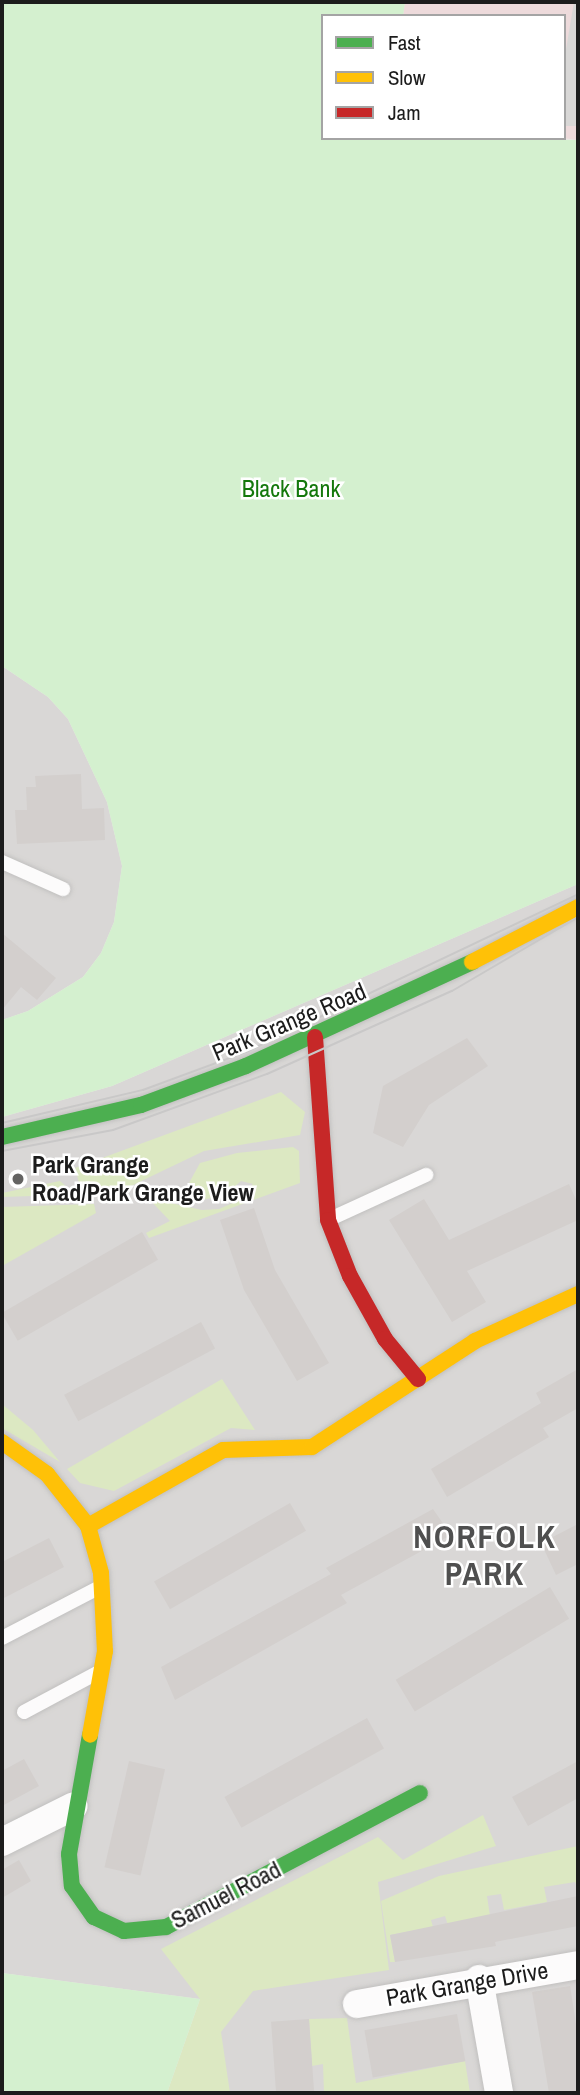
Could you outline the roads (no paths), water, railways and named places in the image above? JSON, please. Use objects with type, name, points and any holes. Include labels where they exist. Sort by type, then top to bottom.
[{"type":"street","name":"Park Grange Road","points":[[2,1137],[141,1105],[315,1037],[421,989],[578,907]]},
{"type":"street","points":[[315,1037],[328,1220],[350,1276],[379,1329],[418,1379]]},
{"type":"street","points":[[88,1527],[223,1450],[312,1447],[475,1341],[578,1294]]},
{"type":"street","name":"Samuel Road","points":[[2,1442],[47,1474],[88,1527],[102,1586],[103,1670],[74,1806],[69,1854],[72,1886],[94,1917],[124,1931],[166,1927],[420,1793]]},
{"type":"street","points":[[2,1842],[74,1806]]},
{"type":"street","name":"Park Grange Drive","points":[[356,2004],[479,1979],[578,1965]]},
{"type":"street","points":[[479,1979],[499,2093]]},
{"type":"lane","points":[[2,862],[63,889]]},
{"type":"lane","points":[[328,1220],[426,1175]]},
{"type":"lane","points":[[2,1638],[102,1586]]},
{"type":"lane","points":[[24,1712],[103,1670]]},
{"type":"tram line","points":[[2,1123],[143,1090],[246,1052],[578,894]]},
{"type":"tram line","points":[[2,1151],[113,1130],[267,1074],[452,991],[578,917]]},
{"type":"place","name":"Park Grange Road/Park Grange View","points":[[18,1179]]},
{"type":"district","name":"NORFOLK PARK","points":[[485,1556]]},
{"type":"park label","name":"Black Bank","points":[[291,489]]}]
